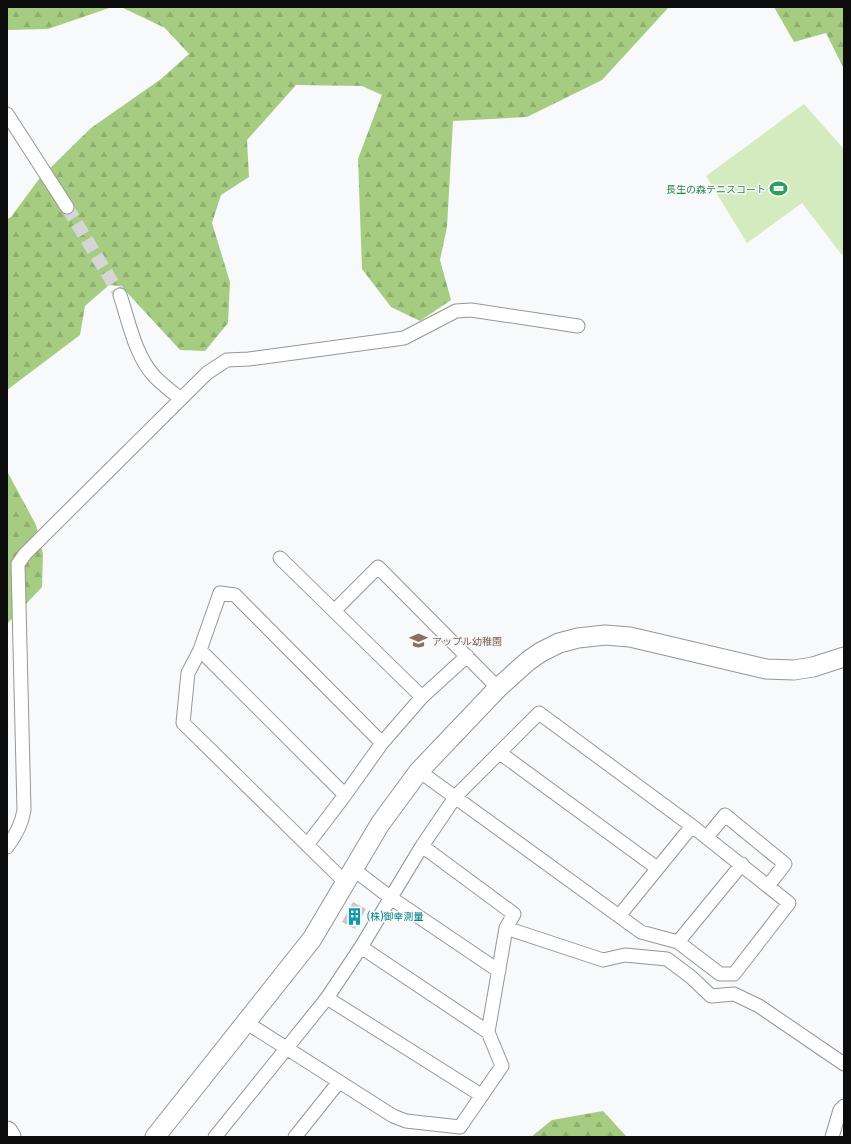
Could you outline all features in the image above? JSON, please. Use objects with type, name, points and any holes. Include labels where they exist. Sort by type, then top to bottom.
[{"type":"main road","points":[[7,1132],[10,1137]]},
{"type":"street","points":[[7,114],[67,208]]},
{"type":"street","points":[[120,295],[136,345],[146,365],[155,377],[181,399]]},
{"type":"street","points":[[7,847],[15,837],[22,822],[24,810],[18,564],[25,554],[207,373],[227,360],[249,359],[404,338],[456,311],[471,310],[578,326]]},
{"type":"street","points":[[280,558],[422,697]]},
{"type":"street","points":[[334,611],[378,567],[498,688]]},
{"type":"street","points":[[382,743],[235,595],[220,593],[200,650],[188,673],[183,723],[307,845],[349,876],[391,898],[499,971]]},
{"type":"street","points":[[155,1137],[312,939],[380,824],[420,771],[498,688],[528,661],[559,643],[578,638],[605,635],[630,637],[766,669],[794,670],[813,667],[844,657]]},
{"type":"street","points":[[200,650],[346,795]]},
{"type":"street","points":[[307,845],[346,795],[382,743],[422,697],[466,656]]},
{"type":"street","points":[[214,1137],[288,1049],[327,998],[361,947],[422,846],[456,796],[539,713],[707,837],[789,903],[734,974],[720,974],[678,942],[641,932],[456,796],[420,771]]},
{"type":"street","points":[[500,753],[658,868]]},
{"type":"street","points":[[707,837],[725,815],[785,864],[768,886]]},
{"type":"street","points":[[619,916],[692,826]]},
{"type":"street","points":[[247,1022],[338,1083],[393,1116],[406,1121],[460,1127],[502,1066],[488,1032],[506,928],[514,914],[422,846]]},
{"type":"street","points":[[678,942],[742,864]]},
{"type":"street","points":[[506,928],[603,960],[625,955],[667,960],[691,977],[711,996],[734,994],[760,1006],[844,1064]]},
{"type":"street","points":[[361,947],[488,1032]]},
{"type":"street","points":[[327,998],[481,1095]]},
{"type":"street","points":[[302,1135],[338,1083]]},
{"type":"street","points":[[832,1137],[840,1110],[844,1106]]},
{"type":"green space","points":[[7,7],[112,7],[48,29],[7,30]]},
{"type":"green space","points":[[121,7],[669,7],[602,80],[527,117],[453,121],[447,227],[440,260],[451,300],[420,321],[391,307],[362,269],[358,159],[382,95],[362,86],[296,85],[247,140],[249,177],[221,195],[212,223],[230,282],[228,323],[205,351],[180,350],[121,286],[109,285],[85,306],[80,335],[7,390],[7,219],[11,217],[39,179],[91,128],[161,79],[189,54],[165,28]]},
{"type":"green space","points":[[774,7],[844,7],[844,69],[826,33],[794,42]]},
{"type":"green space","name":"長生の森テニスコート","points":[[804,104],[844,149],[844,253],[842,255],[802,203],[747,243],[706,176]]},
{"type":"green space","points":[[7,471],[36,525],[43,554],[42,587],[7,624]]},
{"type":"green space","points":[[603,1111],[627,1137],[531,1137],[552,1120]]},
{"type":"building","name":"(株)御幸測量","points":[[353,902],[366,909],[355,929],[342,922]]},
{"type":"tunnel","points":[[67,207],[120,295]]},
{"type":"place","name":"長生の森テニスコート","points":[[779,189]]},
{"type":"place","name":"アップル幼稚園","points":[[419,641]]},
{"type":"place","name":"(株)御幸測量","points":[[354,916]]}]
